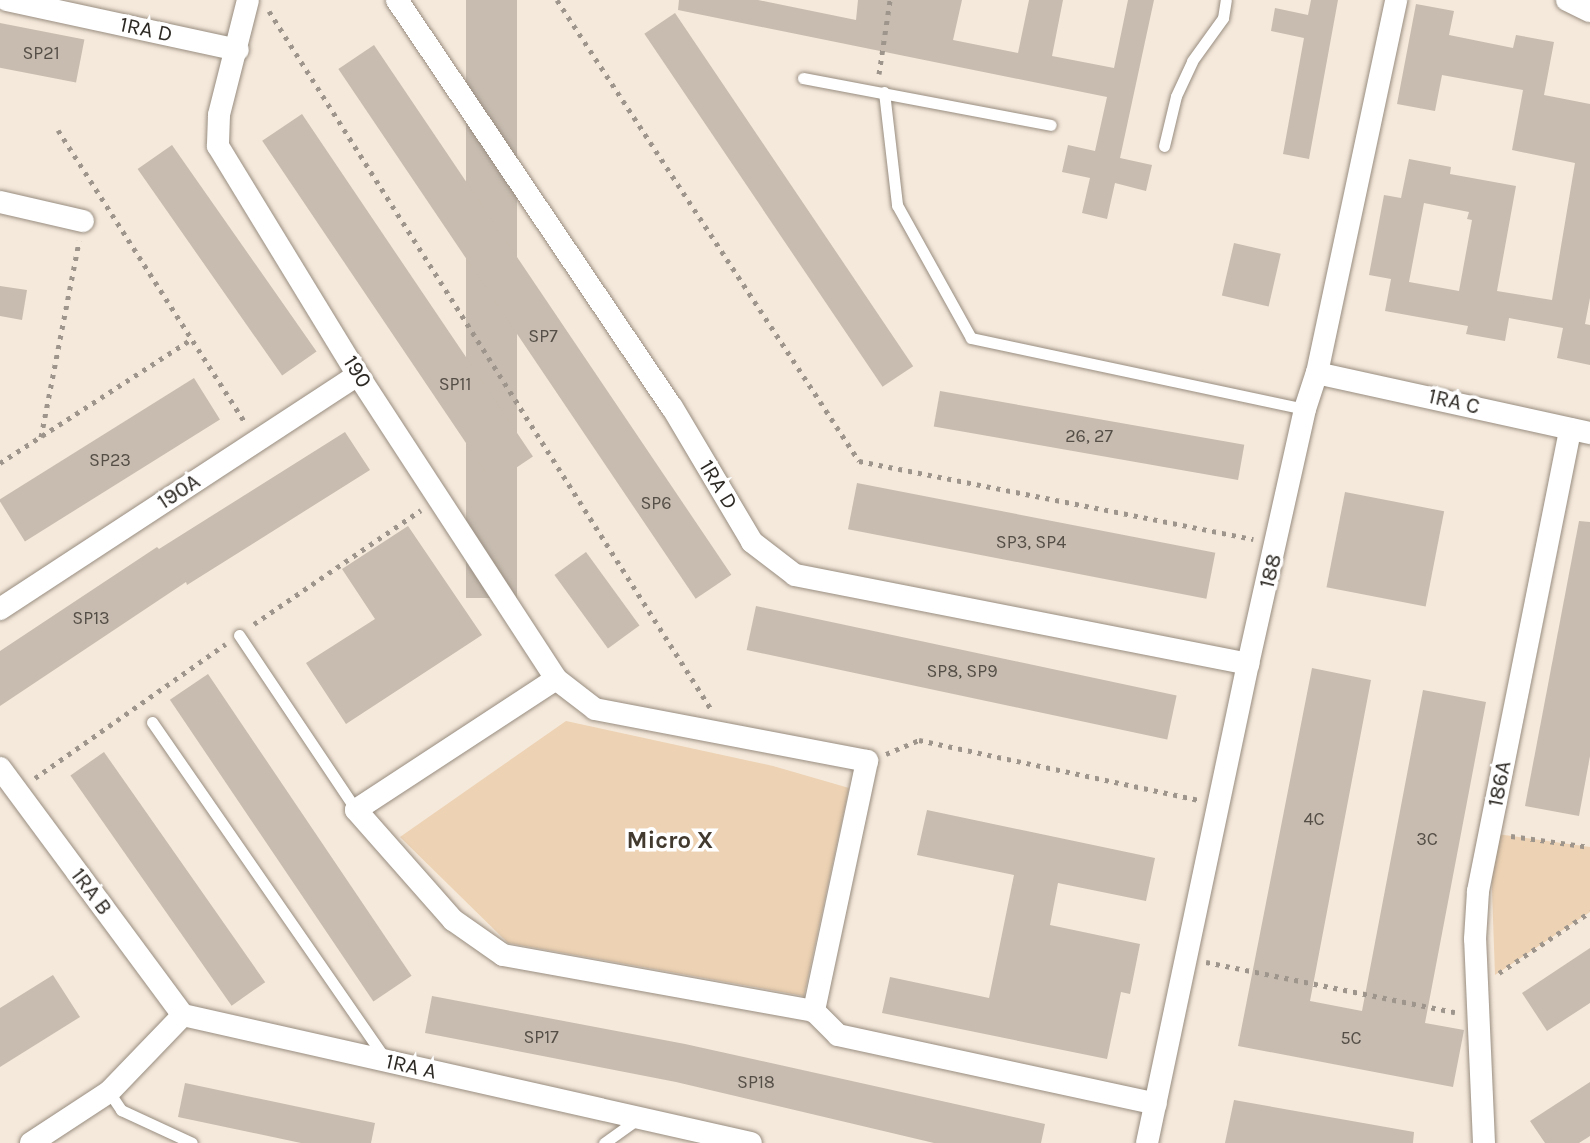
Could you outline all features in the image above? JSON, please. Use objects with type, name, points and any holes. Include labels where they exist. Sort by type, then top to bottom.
[{"type":"street","name":"1RA D","points":[[7,0],[238,50]]},
{"type":"street","name":"190","points":[[248,0],[238,50],[219,115],[218,146],[358,375],[556,679],[595,709],[728,736]]},
{"type":"street","name":"1RA D","points":[[397,0],[672,407],[752,542],[795,575],[1248,664]]},
{"type":"street","name":"188","points":[[1147,1143],[1248,664],[1305,409],[1317,373],[1396,0]]},
{"type":"street","points":[[1567,0],[1590,11]]},
{"type":"street","points":[[0,202],[83,221]]},
{"type":"street","name":"1RA C","points":[[1317,373],[1580,431]]},
{"type":"street","name":"190A","points":[[0,609],[358,375]]},
{"type":"street","name":"186A","points":[[1484,1143],[1475,939],[1478,891],[1580,431]]},
{"type":"street","points":[[556,679],[356,810],[453,920],[503,955],[814,1011],[838,1035],[1156,1104]]},
{"type":"street","points":[[728,736],[867,761],[814,1011]]},
{"type":"street","name":"1RA B","points":[[0,768],[183,1015]]},
{"type":"street","points":[[31,1143],[109,1092],[183,1015]]},
{"type":"street","name":"1RA A","points":[[183,1015],[751,1143]]},
{"type":"lane","points":[[1164,146],[1176,96],[1192,61],[1223,18],[1226,0]]},
{"type":"lane","points":[[803,78],[1051,125]]},
{"type":"lane","points":[[884,92],[897,205],[971,338],[1305,409]]},
{"type":"lane","points":[[239,635],[356,810]]},
{"type":"lane","points":[[152,722],[387,1061]]},
{"type":"lane","points":[[109,1092],[121,1110],[192,1143]]},
{"type":"lane","points":[[604,1143],[639,1118]]},
{"type":"path","points":[[262,0],[728,736]]},
{"type":"path","points":[[557,0],[859,461],[1277,544]]},
{"type":"path","points":[[884,92],[879,72],[890,0]]},
{"type":"path","points":[[58,130],[257,441]]},
{"type":"path","points":[[41,437],[90,181]]},
{"type":"path","points":[[0,463],[192,339]]},
{"type":"path","points":[[16,791],[439,498]]},
{"type":"path","points":[[867,761],[919,740],[1219,805]]},
{"type":"path","points":[[1490,833],[1590,847]]},
{"type":"path","points":[[1478,987],[1590,912]]},
{"type":"path","points":[[1187,958],[1479,1017]]},
{"type":"shaded area","points":[[566,721],[773,766],[849,788],[804,996],[508,943],[400,837]]},
{"type":"shaded area","points":[[1490,833],[1590,847],[1590,912],[1495,975]]},
{"type":"building","points":[[466,0],[517,0],[517,598],[466,598]]},
{"type":"building","points":[[679,0],[758,0],[856,20],[858,0],[962,0],[953,40],[1018,53],[1029,0],[1063,0],[1052,56],[1114,68],[1128,0],[1154,0],[1120,158],[1152,165],[1146,191],[1115,183],[1107,219],[1082,213],[1090,178],[1062,172],[1068,145],[1095,151],[1107,97],[678,10]]},
{"type":"building","points":[[1311,0],[1338,0],[1309,159],[1283,154],[1304,38],[1271,31],[1275,8],[1308,15]]},
{"type":"building","points":[[1416,4],[1454,11],[1449,35],[1513,48],[1516,35],[1554,42],[1544,95],[1590,104],[1590,298],[1585,324],[1590,325],[1590,365],[1557,358],[1563,328],[1509,318],[1505,341],[1466,334],[1468,326],[1385,311],[1391,279],[1369,275],[1384,195],[1401,198],[1409,159],[1451,167],[1450,174],[1516,186],[1497,291],[1552,300],[1575,163],[1512,150],[1523,90],[1442,75],[1435,111],[1397,104]],"holes":[[[1424,203],[1469,212],[1467,219],[1472,220],[1459,291],[1409,282]]]},
{"type":"building","points":[[675,13],[913,366],[883,387],[644,34]]},
{"type":"building","points":[[0,23],[84,39],[76,83],[0,68]]},
{"type":"building","points":[[374,45],[731,575],[696,599],[338,69]]},
{"type":"building","points":[[302,114],[533,456],[493,483],[262,141]]},
{"type":"building","points":[[172,145],[317,351],[282,376],[138,169]]},
{"type":"building","points":[[1234,243],[1281,254],[1269,306],[1222,296]]},
{"type":"building","points":[[0,286],[27,290],[22,320],[0,316]]},
{"type":"building","points":[[194,378],[220,420],[25,541],[0,499]]},
{"type":"building","points":[[940,391],[1244,445],[1238,480],[934,426]]},
{"type":"building","points":[[345,432],[370,470],[187,585],[186,582],[0,706],[0,651],[157,547],[159,549]]},
{"type":"building","points":[[857,483],[1215,553],[1206,599],[848,529]]},
{"type":"building","points":[[1345,492],[1444,511],[1426,606],[1326,587]]},
{"type":"building","points":[[1579,521],[1590,522],[1590,756],[1579,816],[1525,806]]},
{"type":"building","points":[[408,526],[482,635],[346,724],[306,663],[375,619],[342,569]]},
{"type":"building","points":[[586,552],[639,626],[608,649],[554,575]]},
{"type":"building","points":[[756,606],[1177,695],[1167,739],[747,650]]},
{"type":"building","points":[[1312,668],[1371,680],[1310,1001],[1362,1011],[1423,690],[1486,702],[1425,1023],[1464,1030],[1453,1087],[1238,1046]]},
{"type":"building","points":[[208,674],[412,976],[373,1001],[170,700]]},
{"type":"building","points":[[104,752],[265,982],[232,1006],[70,776]]},
{"type":"building","points":[[927,810],[1155,858],[1146,901],[1058,883],[1050,925],[1140,944],[1130,994],[1121,992],[1107,1059],[882,1013],[890,977],[989,998],[1014,875],[917,855]]},
{"type":"building","points":[[1590,948],[1590,1003],[1547,1031],[1522,993]]},
{"type":"building","points":[[53,975],[80,1017],[0,1067],[0,1008]]},
{"type":"building","points":[[432,996],[685,1044],[1045,1124],[1041,1143],[934,1143],[676,1082],[425,1033]]},
{"type":"building","points":[[1590,1082],[1590,1136],[1579,1143],[1545,1143],[1530,1121]]},
{"type":"building","points":[[185,1083],[375,1123],[371,1143],[301,1143],[178,1117]]},
{"type":"building","points":[[1234,1100],[1414,1132],[1413,1143],[1225,1143]]},
{"type":"district","name":"Micro X","points":[[670,841]]}]
